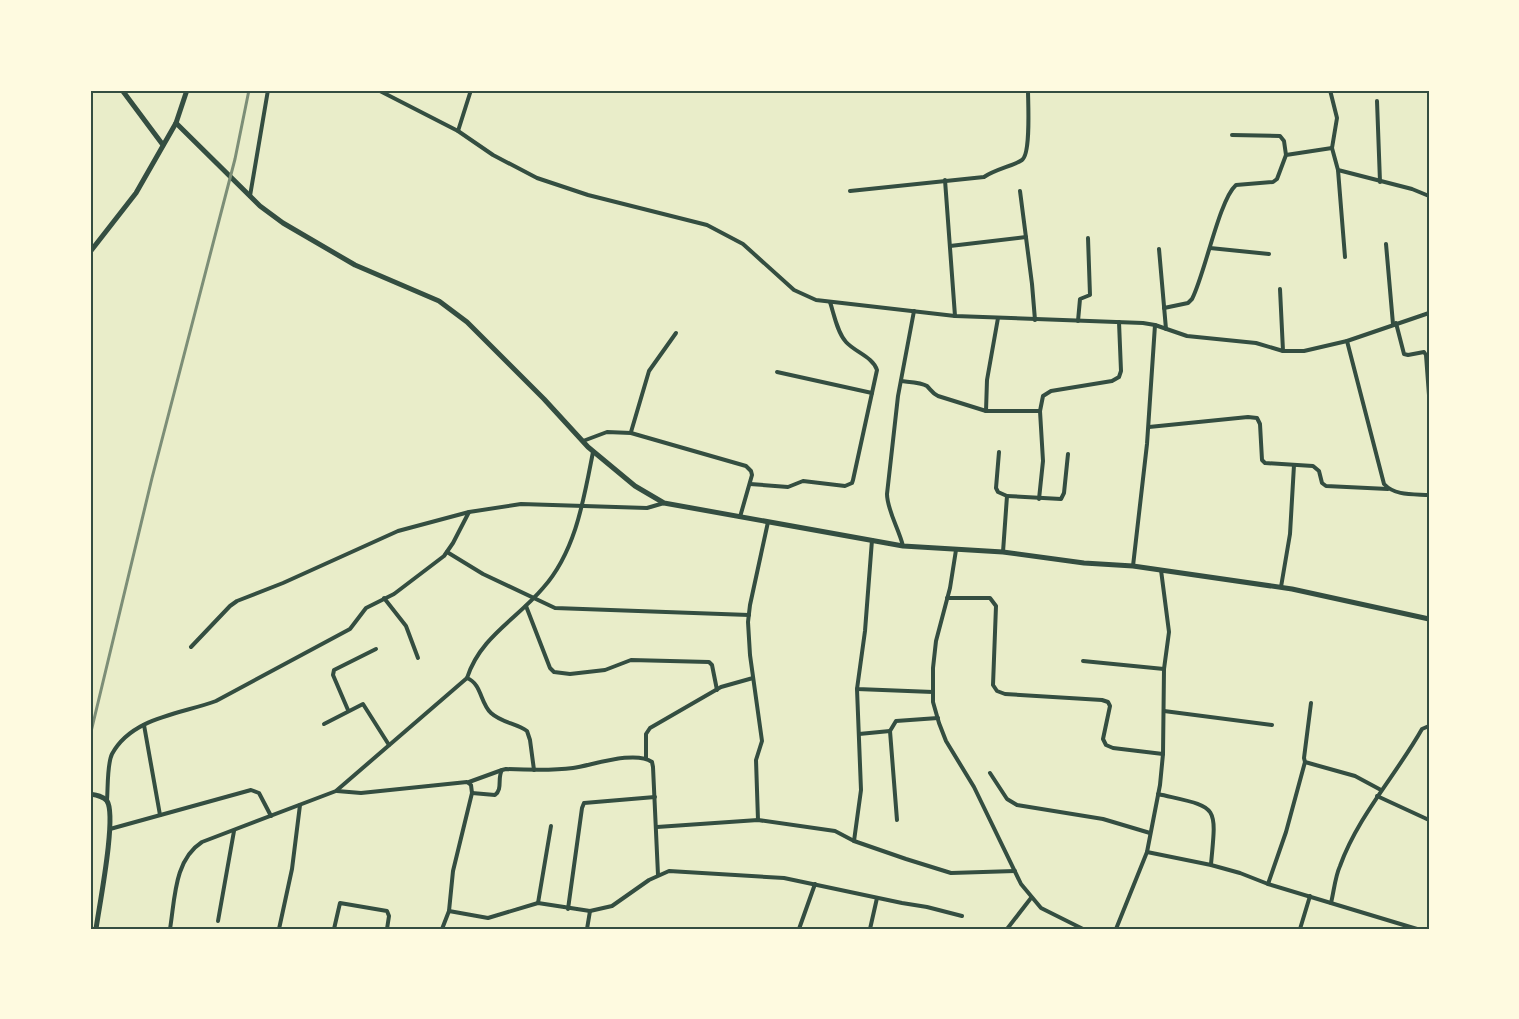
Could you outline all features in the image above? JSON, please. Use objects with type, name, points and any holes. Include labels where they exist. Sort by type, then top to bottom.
[{"type":"street","points":[[122,90],[163,145]]},
{"type":"street","points":[[90,252],[136,193],[176,123],[187,90]]},
{"type":"street","points":[[250,196],[268,90]]},
{"type":"street","points":[[378,90],[458,131],[493,154],[537,178],[588,195],[707,225],[743,244],[794,291],[816,300],[956,316],[1155,325],[1187,336],[1256,343],[1283,351],[1304,351],[1347,340],[1429,313]]},
{"type":"street","points":[[458,131],[471,90]]},
{"type":"street","points":[[850,191],[984,177],[993,170],[1024,158],[1027,151],[1028,90]]},
{"type":"street","points":[[1330,90],[1337,118],[1332,148],[1338,170],[1345,257]]},
{"type":"street","points":[[1377,100],[1380,182]]},
{"type":"street","points":[[176,123],[250,196],[283,223],[355,265],[439,301],[467,322],[593,452],[635,486],[664,503],[903,546],[1003,552],[1084,563],[1133,566],[1281,587],[1429,619]]},
{"type":"street","points":[[1164,308],[1188,303],[1192,299],[1224,206],[1233,188],[1236,185],[1273,182],[1277,179],[1286,155],[1284,141],[1280,136],[1232,135]]},
{"type":"street","points":[[1286,155],[1332,148]]},
{"type":"street","points":[[1338,170],[1412,189],[1429,196]]},
{"type":"street","points":[[945,180],[956,316]]},
{"type":"street","points":[[1020,191],[1035,320]]},
{"type":"street","points":[[950,246],[1026,237]]},
{"type":"street","points":[[1078,321],[1080,299],[1090,295],[1088,238]]},
{"type":"street","points":[[1386,244],[1394,324],[1404,354],[1408,356],[1424,352],[1426,355],[1429,395]]},
{"type":"street","points":[[1210,248],[1269,254]]},
{"type":"street","points":[[1159,249],[1166,329]]},
{"type":"street","points":[[1280,289],[1283,351]]},
{"type":"street","points":[[750,484],[788,487],[799,481],[845,486],[852,483],[877,370],[876,366],[846,342],[830,302]]},
{"type":"street","points":[[903,546],[898,528],[886,504],[901,381],[914,311]]},
{"type":"street","points":[[986,411],[987,380],[998,318]]},
{"type":"street","points":[[1039,499],[1043,461],[1041,411],[1043,396],[1046,393],[1112,381],[1119,377],[1121,371],[1119,322]]},
{"type":"street","points":[[1133,566],[1149,427],[1155,325]]},
{"type":"street","points":[[631,433],[649,371],[676,333]]},
{"type":"street","points":[[1347,340],[1384,484],[1388,489]]},
{"type":"street","points":[[777,372],[872,393]]},
{"type":"street","points":[[901,381],[923,385],[938,396],[986,411],[1041,411]]},
{"type":"street","points":[[1149,427],[1257,418],[1260,424],[1262,460],[1265,464],[1317,467],[1322,483],[1326,486],[1388,489],[1399,493],[1429,495]]},
{"type":"street","points":[[582,441],[607,432],[631,433],[746,466],[751,471],[750,484],[740,517]]},
{"type":"street","points":[[170,929],[177,884],[183,860],[188,852],[202,842],[336,791],[467,678],[475,657],[498,630],[533,599],[558,568],[582,507],[593,452]]},
{"type":"street","points":[[999,452],[996,488],[998,492],[1007,496],[1057,500],[1062,497],[1068,454]]},
{"type":"street","points":[[1281,587],[1290,534],[1294,465]]},
{"type":"street","points":[[1003,552],[1007,496]]},
{"type":"street","points":[[191,647],[237,600],[283,584],[398,531],[469,512],[520,504],[647,508],[664,503]]},
{"type":"street","points":[[96,929],[110,829],[111,812],[107,801],[112,754],[128,735],[144,724],[216,701],[350,629],[366,608],[394,594],[437,562],[447,552],[469,512]]},
{"type":"street","points":[[758,820],[756,760],[762,741],[750,655],[749,615],[768,522]]},
{"type":"street","points":[[854,841],[861,790],[857,689],[865,631],[872,540]]},
{"type":"street","points":[[956,550],[936,641],[933,668],[933,692],[938,718],[946,741],[974,787],[1021,884],[1041,908],[1083,929]]},
{"type":"street","points":[[447,552],[483,574],[555,608],[749,615]]},
{"type":"street","points":[[1116,929],[1147,852],[1158,794],[1163,754],[1164,669],[1169,632],[1161,570]]},
{"type":"street","points":[[384,598],[406,626],[418,658]]},
{"type":"street","points":[[947,598],[990,598],[994,602],[996,606],[993,685],[997,691],[1005,694],[1108,702],[1110,710],[1103,739],[1106,745],[1113,748],[1163,754]]},
{"type":"street","points":[[526,606],[550,668],[554,672],[570,674],[605,670],[631,660],[709,662],[712,665],[717,690]]},
{"type":"street","points":[[348,710],[333,673],[336,668],[376,649]]},
{"type":"street","points":[[1083,661],[1164,669]]},
{"type":"street","points":[[467,678],[473,680],[478,687],[487,709],[492,714],[504,722],[527,731],[534,770]]},
{"type":"street","points":[[646,758],[647,731],[717,690],[753,678]]},
{"type":"street","points":[[857,689],[933,692]]},
{"type":"street","points":[[1268,884],[1286,832],[1305,762],[1311,703]]},
{"type":"street","points":[[324,724],[360,704],[366,706],[389,746]]},
{"type":"street","points":[[1164,711],[1272,725]]},
{"type":"street","points":[[897,820],[890,731],[896,721],[938,718]]},
{"type":"street","points":[[144,724],[160,815]]},
{"type":"street","points":[[1331,903],[1339,867],[1350,843],[1377,796],[1422,729],[1429,726]]},
{"type":"street","points":[[859,734],[890,731]]},
{"type":"street","points":[[336,791],[361,794],[469,782],[502,770],[572,768],[610,760],[646,758],[652,762],[658,875]]},
{"type":"street","points":[[1305,762],[1348,773],[1381,790]]},
{"type":"street","points":[[472,793],[495,795],[498,793],[502,770]]},
{"type":"street","points":[[990,773],[1007,799],[1017,805],[1103,819],[1150,833]]},
{"type":"street","points":[[442,929],[449,911],[453,871],[472,793],[469,782]]},
{"type":"street","points":[[110,829],[251,790],[259,793],[271,816]]},
{"type":"street","points":[[90,794],[100,796],[107,801]]},
{"type":"street","points":[[1158,794],[1202,804],[1209,809],[1215,823],[1211,865]]},
{"type":"street","points":[[1377,796],[1429,820]]},
{"type":"street","points":[[568,909],[584,803],[655,797]]},
{"type":"street","points":[[279,929],[292,869],[300,805]]},
{"type":"street","points":[[657,828],[758,820],[835,831],[854,841],[951,873],[1015,871]]},
{"type":"street","points":[[538,903],[551,826]]},
{"type":"street","points":[[218,921],[234,830]]},
{"type":"street","points":[[1147,852],[1240,873],[1268,884],[1417,929]]},
{"type":"street","points":[[449,911],[488,918],[538,903],[590,911],[612,906],[658,875],[669,872],[784,878],[962,916]]},
{"type":"street","points":[[799,929],[815,884]]},
{"type":"street","points":[[1300,929],[1310,896]]},
{"type":"street","points":[[870,929],[877,898]]},
{"type":"street","points":[[1007,929],[1031,898]]},
{"type":"street","points":[[334,929],[340,903],[387,911],[389,916],[387,929]]},
{"type":"street","points":[[587,929],[590,911]]},
{"type":"railway","points":[[90,736],[152,478],[235,159],[249,90]]}]
